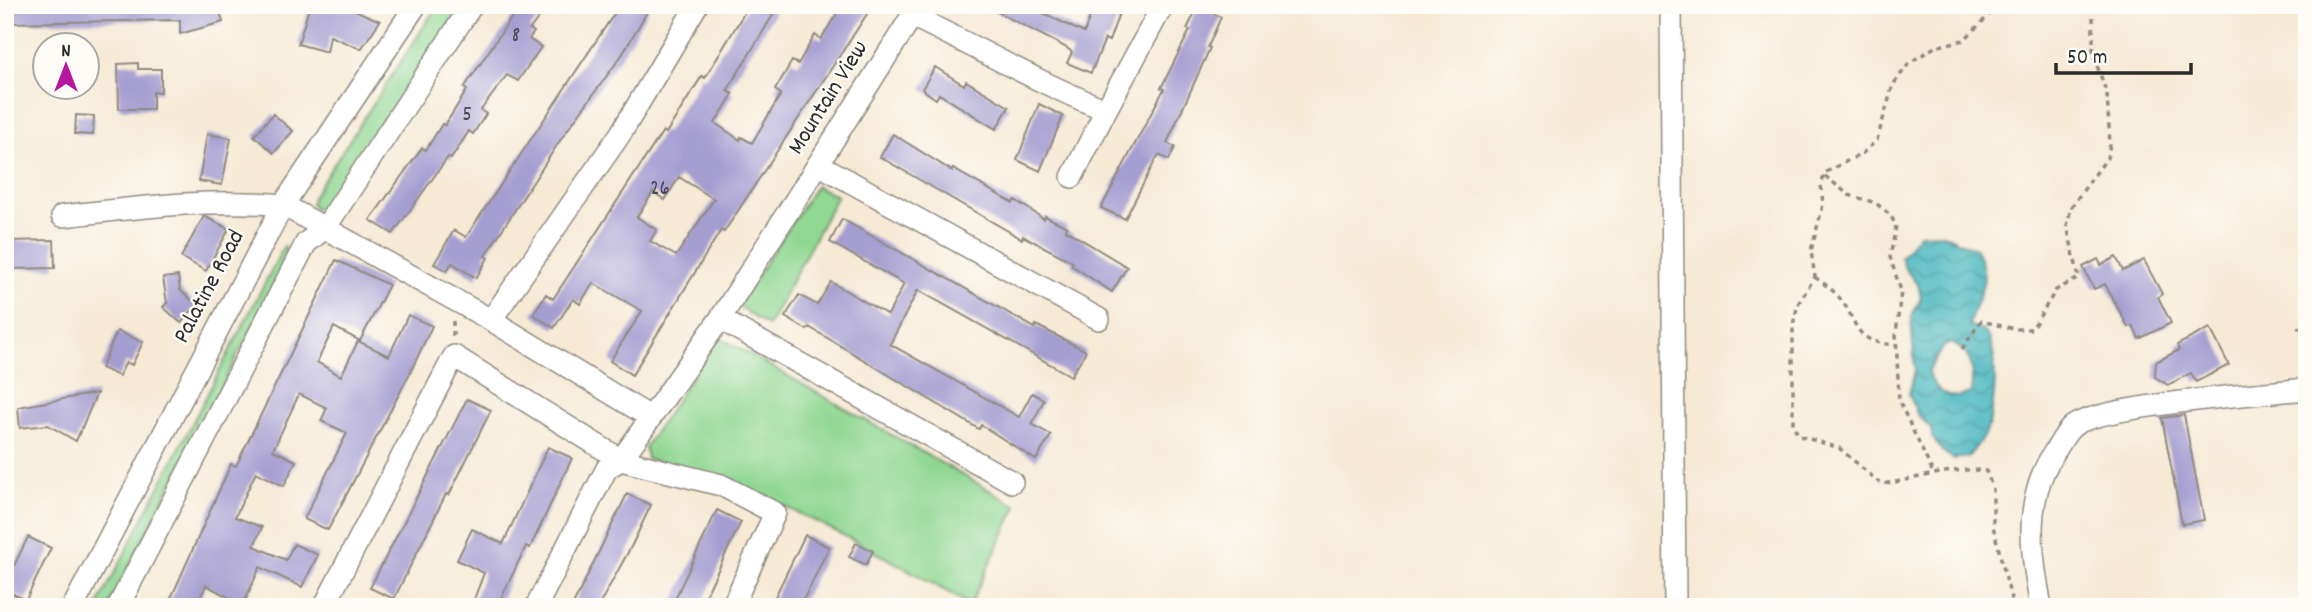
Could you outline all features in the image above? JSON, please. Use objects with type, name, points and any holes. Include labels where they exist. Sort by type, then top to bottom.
[{"type":"street","name":"Palatine Road","points":[[73,607],[283,205],[416,5]]},
{"type":"street","points":[[118,607],[306,243],[326,228],[472,5]]},
{"type":"street","points":[[491,320],[621,133],[697,5]]},
{"type":"street","points":[[1072,177],[1163,5]]},
{"type":"street","points":[[1671,5],[1675,607]]},
{"type":"street","name":"Mountain View","points":[[536,607],[607,468],[621,460],[720,319],[912,16],[1006,61],[1057,90],[1106,110]]},
{"type":"street","points":[[818,164],[1099,320]]},
{"type":"street","points":[[62,216],[124,207],[244,201],[283,205],[491,320],[650,417]]},
{"type":"street","points":[[720,319],[1012,482]]},
{"type":"street","points":[[337,607],[327,601],[454,356],[621,460],[721,485],[775,513],[732,607]]},
{"type":"street","points":[[2041,607],[2029,526],[2037,488],[2051,456],[2073,425],[2127,410],[2307,388]]},
{"type":"path","points":[[1999,5],[1964,40],[1935,47],[1909,63],[1893,85],[1877,140],[1863,153],[1826,172],[1821,184],[1823,205],[1811,250],[1815,277],[1798,304],[1793,325],[1793,426],[1800,436],[1839,448],[1881,484],[1933,473],[1970,469],[1986,471],[1993,488],[1993,526],[2013,607]]},
{"type":"path","points":[[1962,349],[1974,327],[1981,321],[2015,329],[2032,329],[2056,290],[2079,278],[2067,226],[2071,206],[2107,158],[2110,145],[2107,94],[2093,54],[2093,5]]},
{"type":"path","points":[[1825,176],[1849,195],[1876,203],[1891,216],[1896,226],[1890,257],[1901,292],[1896,334],[1899,401],[1933,473]]},
{"type":"path","points":[[1815,277],[1834,292],[1856,330],[1871,341],[1898,345]]},
{"type":"path","points":[[452,298],[454,356]]},
{"type":"path","points":[[2297,328],[2307,326]]},
{"type":"green space","points":[[438,5],[462,5],[330,206],[315,209],[311,204],[313,196]]},
{"type":"green space","points":[[816,186],[837,196],[768,326],[737,306]]},
{"type":"green space","points":[[284,246],[288,257],[108,607],[97,607]]},
{"type":"green space","points":[[719,337],[1017,506],[970,605],[788,508],[715,477],[647,459],[645,447]]},
{"type":"water","points":[[1940,233],[1976,249],[1981,261],[1984,280],[1969,325],[1984,332],[1989,340],[1995,364],[1995,379],[1987,429],[1968,457],[1954,459],[1943,452],[1932,437],[1931,428],[1917,414],[1909,394],[1915,370],[1911,317],[1921,299],[1918,284],[1905,269],[1901,257],[1919,234]],"holes":[[[1951,343],[1968,357],[1972,377],[1971,392],[1956,397],[1939,390],[1928,371],[1944,346]]]},
{"type":"building","points":[[5,5],[218,5],[223,22],[180,34],[180,20],[5,23]]},
{"type":"building","points":[[310,5],[343,5],[380,21],[361,49],[330,36],[327,52],[298,44]]},
{"type":"building","points":[[520,5],[548,5],[530,29],[534,32],[529,39],[541,47],[518,81],[507,75],[481,110],[486,114],[473,134],[469,131],[451,159],[448,157],[393,234],[370,220],[422,148],[426,150],[442,124],[445,125],[467,90],[464,88]]},
{"type":"building","points":[[620,5],[651,5],[622,55],[563,136],[485,256],[488,258],[476,278],[452,263],[447,271],[434,264],[454,230],[466,237]]},
{"type":"building","points":[[749,5],[779,5],[727,91],[733,94],[715,123],[740,140],[741,137],[752,143],[781,94],[775,90],[792,61],[798,64],[815,35],[821,39],[842,5],[873,5],[724,232],[721,230],[632,375],[610,361],[642,311],[593,283],[580,304],[573,299],[554,328],[533,314],[546,294],[553,299],[663,131],[666,133],[702,76],[705,78]],"holes":[[[679,177],[714,199],[676,256],[650,241],[657,230],[637,217],[653,192],[665,200]]]},
{"type":"building","points":[[984,5],[1027,5],[1084,33],[1094,5],[1122,5],[1109,41],[1105,39],[1091,73],[1067,63],[1072,52],[1067,48]]},
{"type":"building","points":[[1198,6],[1221,17],[1208,47],[1210,48],[1167,143],[1175,147],[1169,160],[1159,155],[1156,159],[1125,219],[1101,208],[1164,89],[1161,88],[1190,30],[1187,29]]},
{"type":"building","points":[[138,63],[138,69],[161,69],[161,92],[153,92],[153,109],[119,109],[118,64]]},
{"type":"building","points":[[935,67],[964,85],[966,81],[1009,107],[996,129],[939,94],[936,99],[922,89]]},
{"type":"building","points":[[1039,104],[1063,116],[1040,171],[1017,160]]},
{"type":"building","points":[[273,114],[293,131],[274,153],[254,136]]},
{"type":"building","points":[[76,115],[94,116],[93,135],[75,134]]},
{"type":"building","points":[[207,134],[231,138],[222,185],[199,181]]},
{"type":"building","points":[[893,134],[952,171],[953,169],[1013,203],[1015,200],[1044,219],[1045,216],[1067,227],[1066,230],[1127,267],[1112,292],[1071,265],[1073,262],[1023,236],[1022,239],[880,157]]},
{"type":"building","points":[[204,216],[229,229],[206,271],[181,257]]},
{"type":"building","points":[[842,219],[1035,328],[1036,325],[1086,351],[1071,376],[918,290],[890,344],[1019,417],[1032,393],[1044,400],[1032,424],[1051,435],[1036,460],[981,425],[979,429],[809,327],[807,330],[785,317],[799,295],[817,305],[831,282],[888,315],[904,284],[830,242]]},
{"type":"building","points":[[54,240],[55,268],[9,269],[8,241]]},
{"type":"building","points":[[2116,257],[2123,271],[2144,260],[2162,294],[2158,297],[2171,323],[2139,339],[2133,326],[2128,327],[2105,284],[2094,289],[2083,267],[2098,259],[2101,265]]},
{"type":"building","points":[[336,260],[389,285],[360,341],[334,327],[317,362],[341,376],[358,341],[389,356],[408,315],[432,326],[410,373],[328,530],[304,519],[347,433],[321,421],[327,408],[299,394],[273,450],[296,461],[284,486],[256,472],[235,517],[262,527],[254,546],[286,560],[294,544],[318,555],[302,587],[260,567],[243,605],[206,585],[196,607],[167,607],[231,464],[236,466]]},
{"type":"building","points":[[178,276],[180,290],[197,305],[181,323],[163,307],[167,303],[163,278]]},
{"type":"building","points":[[2210,328],[2229,365],[2196,382],[2191,373],[2168,385],[2155,377],[2156,362],[2179,350],[2177,345]]},
{"type":"building","points":[[117,331],[143,342],[132,365],[126,362],[119,376],[101,368]]},
{"type":"building","points":[[97,393],[76,441],[48,425],[20,428],[18,407]]},
{"type":"building","points":[[467,399],[491,410],[394,599],[370,588]]},
{"type":"building","points":[[2184,415],[2204,520],[2182,524],[2162,418]]},
{"type":"building","points":[[548,447],[572,458],[530,548],[526,546],[497,607],[471,607],[484,573],[457,560],[472,529],[503,544]]},
{"type":"building","points":[[627,494],[651,505],[632,545],[598,607],[572,607]]},
{"type":"building","points":[[717,510],[741,522],[701,607],[671,607]]},
{"type":"building","points":[[805,535],[829,547],[809,589],[799,607],[770,607]]},
{"type":"building","points":[[28,537],[51,548],[26,600],[5,590],[5,584]]},
{"type":"building","points":[[856,543],[873,551],[866,565],[849,557]]}]
